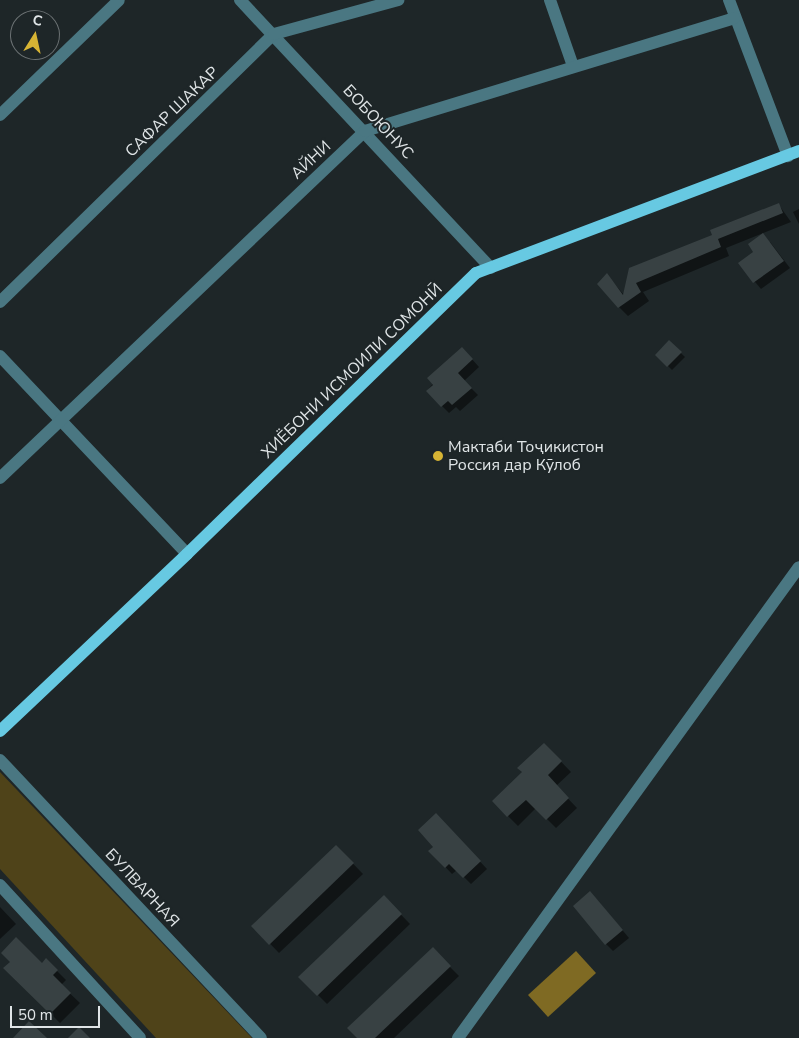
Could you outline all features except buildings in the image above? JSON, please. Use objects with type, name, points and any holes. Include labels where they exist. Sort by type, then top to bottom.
[{"type":"main road","name":"ХИЁБОНИ ИСМОИЛИ СОМОНӢ","points":[[0,730],[187,554],[476,273],[793,154]]},
{"type":"street","points":[[0,115],[119,0]]},
{"type":"street","name":"БОБОЮНУС","points":[[240,0],[274,34],[491,268]]},
{"type":"street","name":"САФАР ШАКАР","points":[[0,302],[274,34],[398,0]]},
{"type":"street","points":[[550,0],[573,66]]},
{"type":"street","points":[[728,0],[793,154]]},
{"type":"street","name":"АЙНИ","points":[[0,478],[364,131],[734,18]]},
{"type":"street","points":[[0,356],[187,554]]},
{"type":"street","points":[[458,1038],[799,567]]},
{"type":"street","name":"БУЛВАРНАЯ","points":[[0,760],[261,1038]]},
{"type":"street","points":[[0,885],[140,1038]]},
{"type":"shaded area","points":[[0,772],[252,1038],[156,1038],[0,869]]},
{"type":"shaded area","points":[[576,951],[596,973],[548,1017],[528,995]]},
{"type":"place","name":"Мактаби Тоҷикистон Россия дар Кӯлоб","points":[[438,456]]}]
